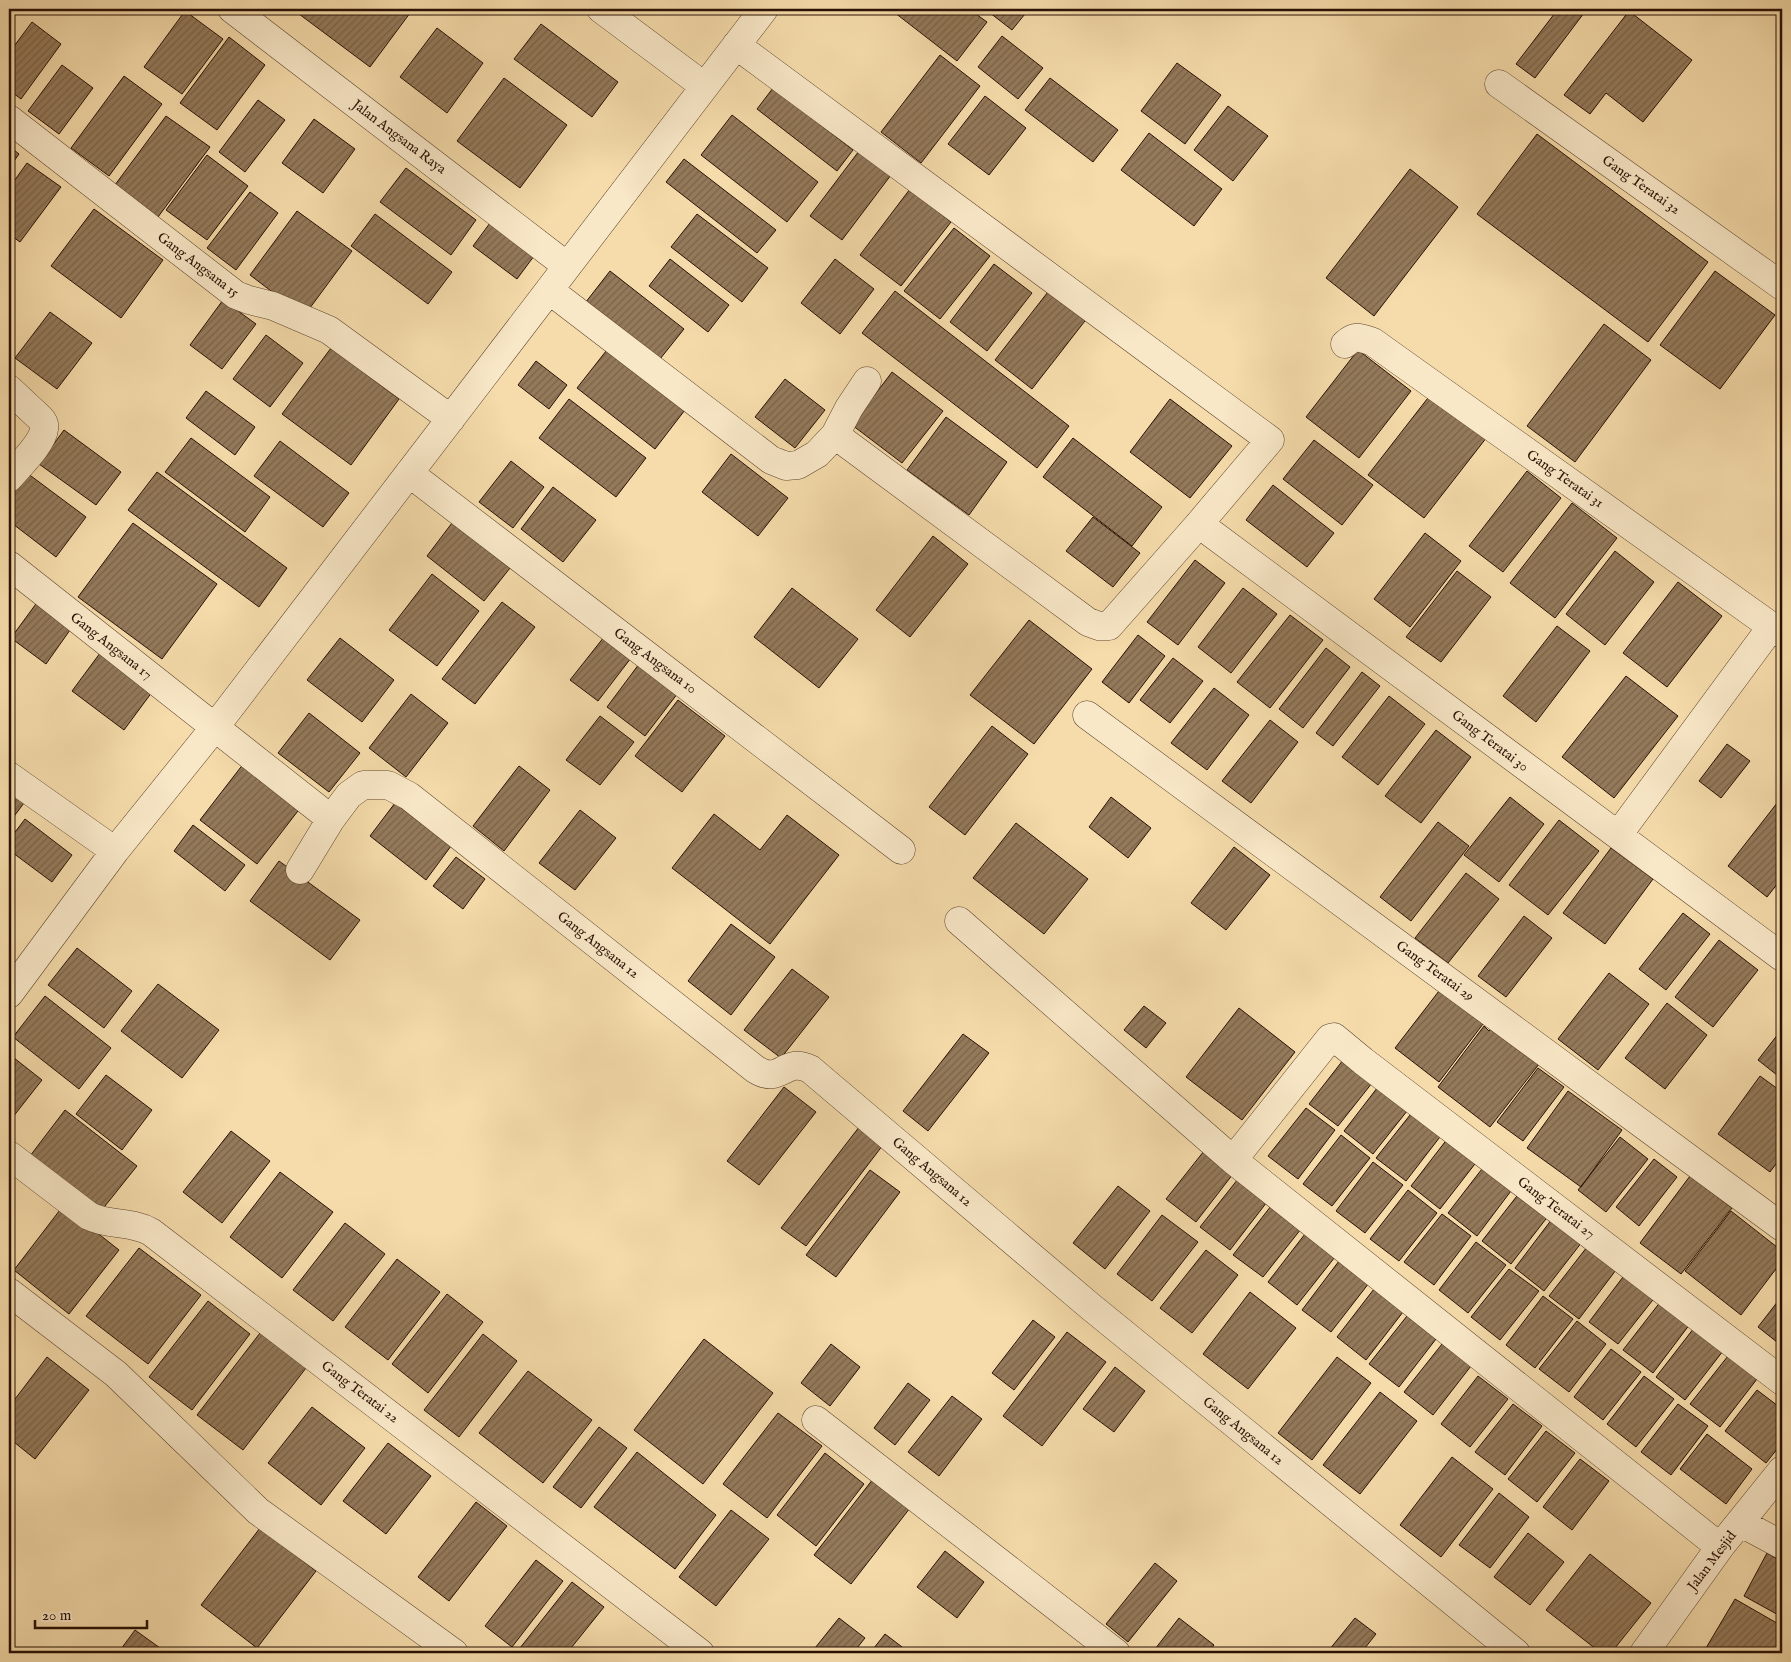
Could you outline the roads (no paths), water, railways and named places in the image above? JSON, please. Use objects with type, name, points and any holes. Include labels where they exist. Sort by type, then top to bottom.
[{"type":"street","name":"Jalan Angsana Raya","points":[[232,9],[567,266]]},
{"type":"street","points":[[601,9],[704,86]]},
{"type":"street","points":[[9,994],[115,851],[215,727],[764,9]]},
{"type":"street","points":[[736,45],[1270,440],[1109,626],[1098,626],[1088,622],[835,435]]},
{"type":"street","name":"Gang Teratai 32","points":[[1499,84],[1782,286]]},
{"type":"street","name":"Gang Angsana 15","points":[[9,119],[236,295],[273,306],[329,330],[451,419]]},
{"type":"street","points":[[549,290],[771,460],[786,466],[798,465],[816,454],[835,435],[866,381]]},
{"type":"street","name":"Gang Teratai 31","points":[[1345,344],[1352,338],[1373,342],[1777,630]]},
{"type":"street","points":[[9,390],[44,422],[41,438],[9,478]]},
{"type":"street","name":"Gang Angsana 10","points":[[409,473],[901,850]]},
{"type":"street","name":"Gang Teratai 30","points":[[1199,524],[1782,957]]},
{"type":"street","name":"Gang Angsana 17","points":[[9,565],[215,727]]},
{"type":"street","points":[[1618,835],[1777,630]]},
{"type":"street","name":"Gang Teratai 29","points":[[1087,715],[1782,1227]]},
{"type":"street","points":[[215,727],[331,819]]},
{"type":"street","points":[[9,776],[115,851]]},
{"type":"street","name":"Gang Angsana 12","points":[[300,870],[331,819],[349,795],[363,785],[388,785],[409,796],[755,1069],[770,1076],[796,1064],[810,1068],[1091,1307],[1516,1653]]},
{"type":"street","points":[[959,921],[1233,1160],[1720,1548]]},
{"type":"street","name":"Gang Teratai 27","points":[[1233,1160],[1330,1038],[1335,1038],[1782,1381]]},
{"type":"street","name":"Gang Teratai 22","points":[[9,1155],[89,1216],[100,1221],[142,1227],[151,1232],[700,1653]]},
{"type":"street","points":[[9,1292],[116,1374],[258,1511],[454,1653]]},
{"type":"street","points":[[816,1420],[1116,1653]]},
{"type":"street","name":"Jalan Mesjid","points":[[1644,1653],[1720,1548],[1782,1470]]},
{"type":"street","points":[[1741,1523],[1782,1545]]}]
